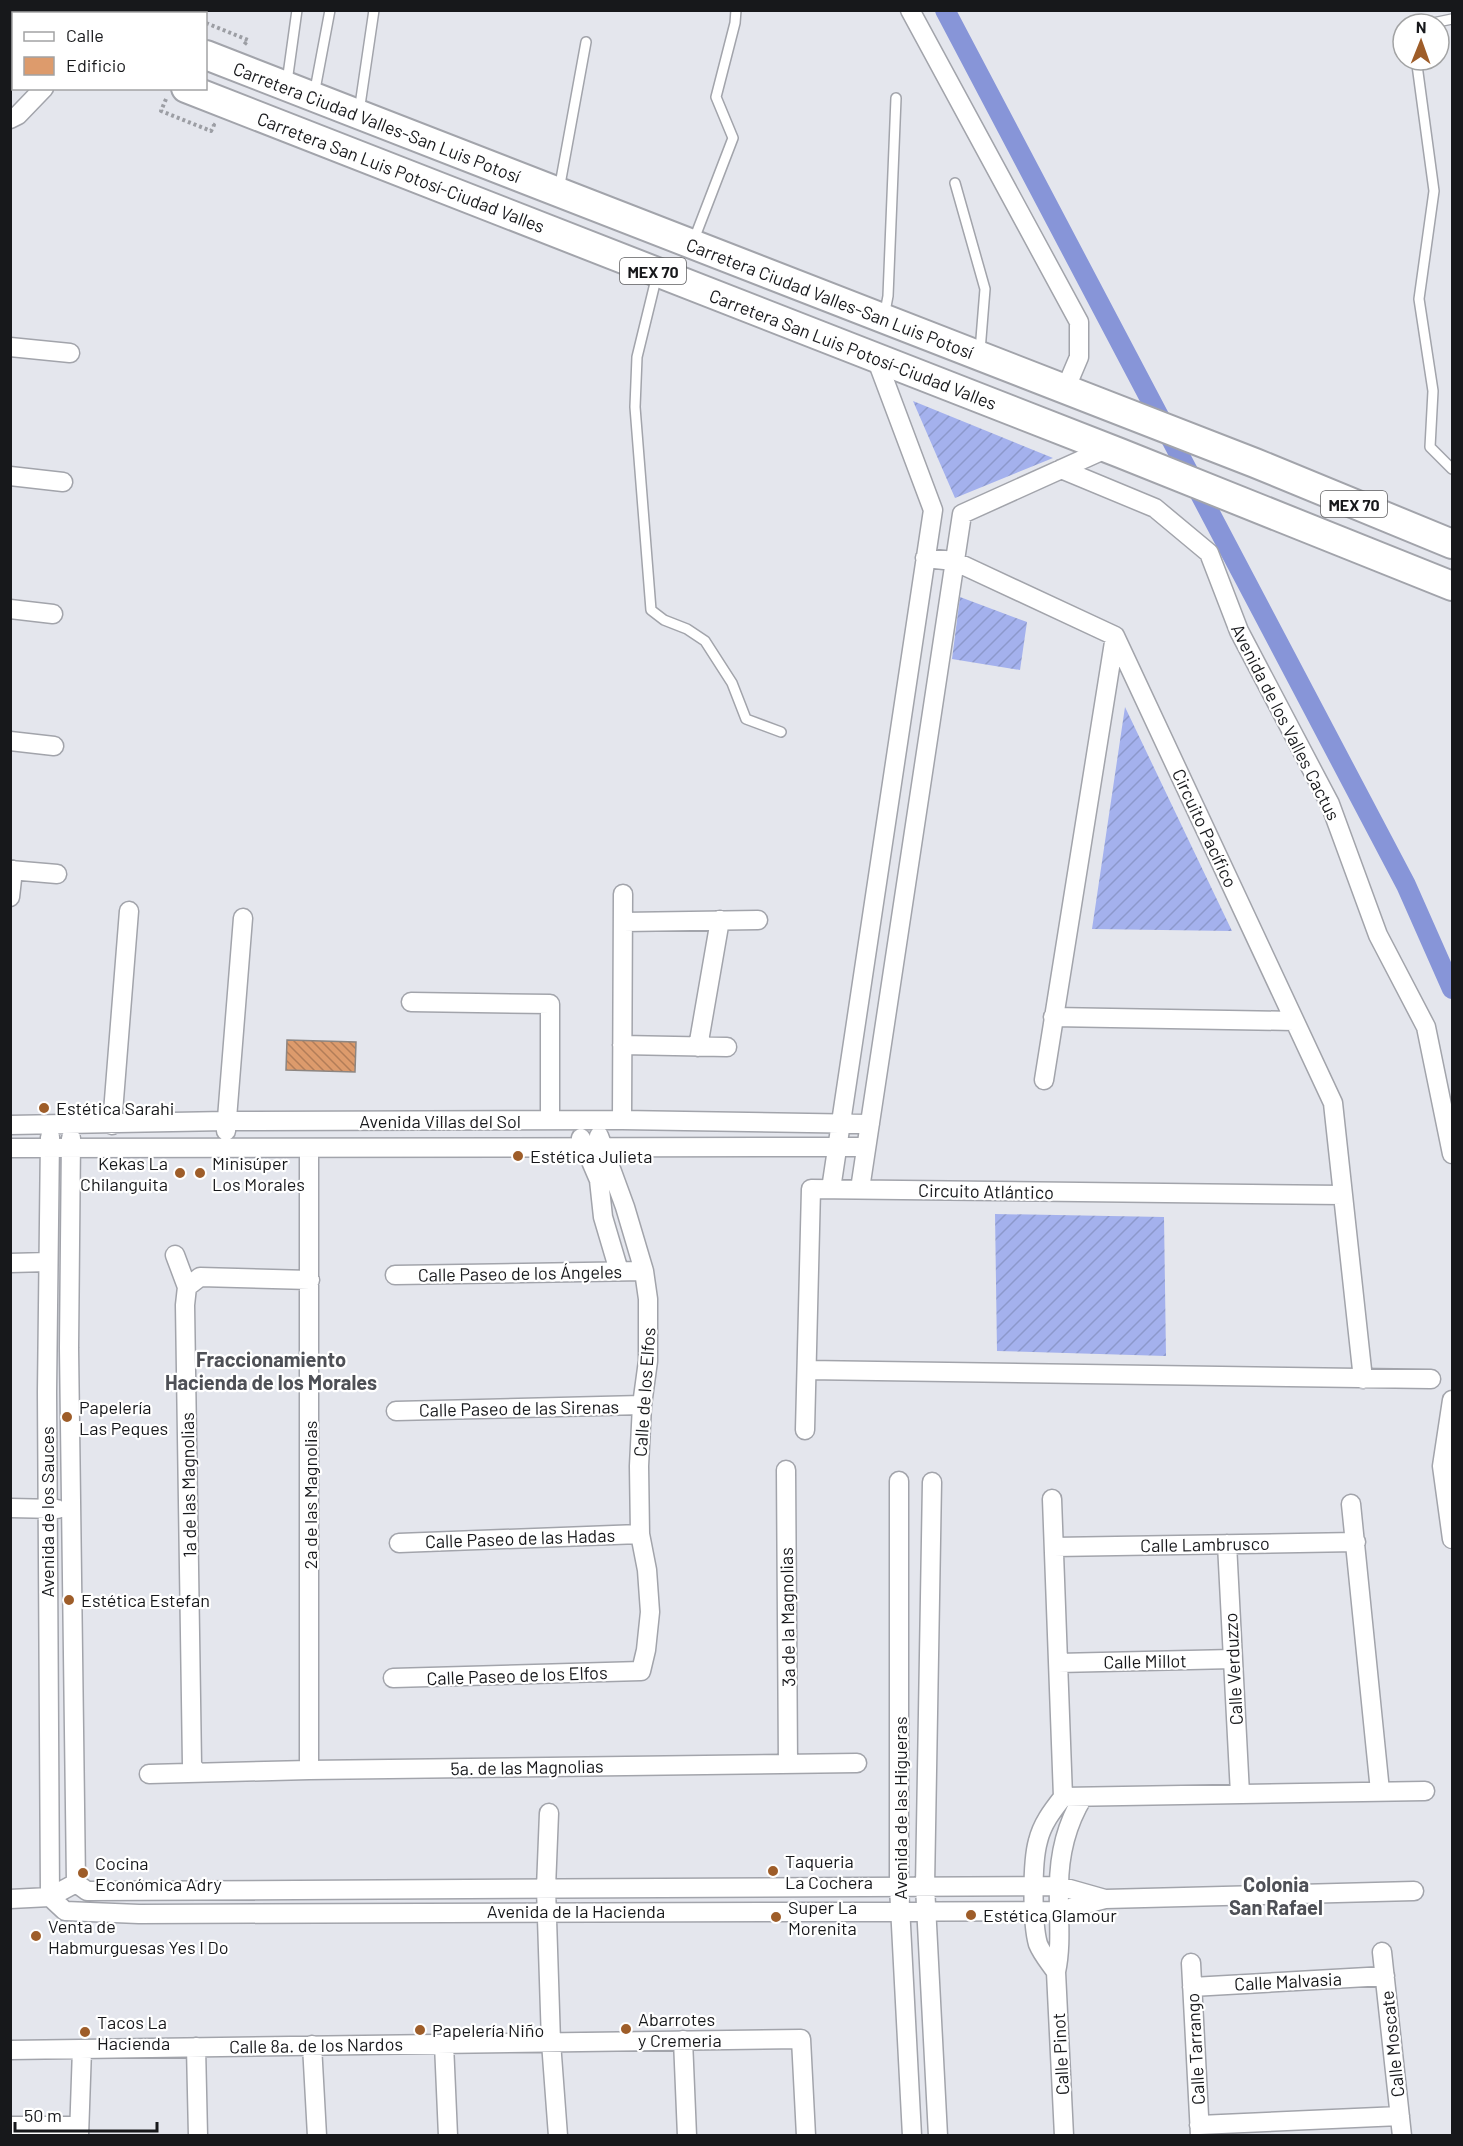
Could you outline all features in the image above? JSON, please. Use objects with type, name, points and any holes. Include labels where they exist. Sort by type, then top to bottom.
[{"type":"main road","name":"Carretera Ciudad Valles-San Luis Potosí","points":[[207,55],[1256,463],[1452,544]]},
{"type":"main road","name":"Carretera San Luis Potosí-Ciudad Valles","points":[[191,90],[1114,451],[1452,586]]},
{"type":"street","points":[[910,10],[1079,322],[1079,357],[1065,390]]},
{"type":"street","points":[[10,119],[18,115],[42,90]]},
{"type":"street","points":[[10,347],[70,353]]},
{"type":"street","points":[[831,1189],[933,510],[876,358]]},
{"type":"street","points":[[933,510],[962,514],[1061,469],[1114,451]]},
{"type":"street","name":"Avenida de los Valles Cactus","points":[[1061,469],[1155,508],[1209,553],[1239,632],[1330,804],[1378,935],[1426,1027],[1452,1154]]},
{"type":"street","points":[[10,476],[63,482]]},
{"type":"street","points":[[860,1189],[962,514]]},
{"type":"street","points":[[925,558],[954,561],[1115,636],[1044,1080]]},
{"type":"street","points":[[10,609],[53,614]]},
{"type":"street","name":"Circuito Pacífico","points":[[1115,636],[1334,1103],[1343,1195]]},
{"type":"street","points":[[10,741],[54,746]]},
{"type":"street","points":[[891,794],[919,798]]},
{"type":"street","points":[[10,897],[12,870],[57,874]]},
{"type":"street","points":[[622,894],[622,1120]]},
{"type":"street","points":[[112,1125],[129,911]]},
{"type":"street","points":[[224,1148],[243,918]]},
{"type":"street","points":[[699,1047],[720,920]]},
{"type":"street","points":[[623,922],[758,920]]},
{"type":"street","points":[[411,1002],[550,1004],[550,1120]]},
{"type":"street","points":[[1053,1017],[1294,1021]]},
{"type":"street","points":[[622,1046],[727,1047]]},
{"type":"street","name":"Avenida Villas del Sol","points":[[10,1125],[112,1125],[226,1121],[550,1120],[870,1124]]},
{"type":"street","name":"Calle de los Elfos","points":[[574,1120],[593,1146],[625,1207],[644,1271],[649,1323],[639,1466],[640,1533],[647,1570],[650,1612],[641,1671]]},
{"type":"street","name":"Calle de los Elfos","points":[[594,1120],[593,1146],[603,1217],[619,1271]]},
{"type":"street","name":"Avenida de los Sauces","points":[[71,1125],[69,1348],[76,1883]]},
{"type":"street","name":"Avenida de los Sauces","points":[[50,1126],[47,1509],[50,1897]]},
{"type":"street","name":"Avenida Villas del Sol","points":[[10,1148],[866,1147]]},
{"type":"street","name":"2a de las Magnolias","points":[[309,1148],[309,1770]]},
{"type":"street","name":"Circuito Atlántico","points":[[805,1430],[811,1189],[1343,1195]]},
{"type":"street","points":[[1343,1195],[1363,1379]]},
{"type":"street","points":[[175,1255],[187,1287],[200,1277],[310,1280]]},
{"type":"street","points":[[10,1263],[48,1262]]},
{"type":"street","name":"Calle Paseo de los Ángeles","points":[[395,1275],[644,1271]]},
{"type":"street","name":"1a de las Magnolias","points":[[187,1287],[185,1305],[192,1765],[197,1772]]},
{"type":"street","points":[[807,1371],[1431,1380]]},
{"type":"street","points":[[1452,1400],[1442,1466],[1452,1539]]},
{"type":"street","name":"Calle Paseo de las Sirenas","points":[[396,1411],[642,1405]]},
{"type":"street","name":"3a de la Magnolias","points":[[786,1470],[788,1764]]},
{"type":"street","name":"Avenida de las Higueras","points":[[899,1481],[899,1887],[912,2136]]},
{"type":"street","name":"Avenida de las Higueras","points":[[932,1482],[925,1886],[938,2136]]},
{"type":"street","points":[[1052,1498],[1063,1797],[1052,1811],[1037,1844],[1034,1911],[1038,1942],[1042,1952],[1056,1971]]},
{"type":"street","points":[[1351,1504],[1380,1791]]},
{"type":"street","points":[[10,1508],[72,1509]]},
{"type":"street","name":"Calle Paseo de las Hadas","points":[[399,1543],[640,1533]]},
{"type":"street","name":"Calle Lambrusco","points":[[1054,1547],[1356,1542]]},
{"type":"street","name":"Calle Verduzzo","points":[[1227,1544],[1240,1794]]},
{"type":"street","points":[[899,1618],[930,1617]]},
{"type":"street","name":"Calle Millot","points":[[1058,1663],[1233,1659]]},
{"type":"street","name":"Calle Paseo de los Elfos","points":[[393,1678],[641,1671]]},
{"type":"street","name":"5a. de las Magnolias","points":[[149,1774],[857,1763]]},
{"type":"street","points":[[1063,1797],[1425,1791]]},
{"type":"street","points":[[1059,1886],[1066,1832],[1083,1797]]},
{"type":"street","points":[[549,1813],[546,1911],[551,2042],[558,2136]]},
{"type":"street","points":[[10,1899],[50,1897],[76,1883]]},
{"type":"street","name":"Avenida de la Hacienda","points":[[76,1883],[87,1891],[1059,1886],[1105,1899]]},
{"type":"street","name":"Calle Pinot","points":[[1059,1886],[1060,1950],[1056,1971],[1064,2136]]},
{"type":"street","name":"Avenida de la Hacienda","points":[[50,1897],[64,1911],[84,1913],[1059,1911],[1105,1899],[1414,1891]]},
{"type":"street","name":"Calle Moscate","points":[[1382,1952],[1402,2136]]},
{"type":"street","name":"Calle Tarrango","points":[[1191,1963],[1200,2130]]},
{"type":"street","name":"Calle Malvasia","points":[[1192,1987],[1385,1976]]},
{"type":"street","name":"Calle 8a. de los Nardos","points":[[10,2050],[801,2039],[806,2136]]},
{"type":"street","points":[[683,2040],[687,2136]]},
{"type":"street","points":[[444,2044],[448,2136]]},
{"type":"street","points":[[312,2045],[317,2136]]},
{"type":"street","points":[[196,2047],[198,2136]]},
{"type":"street","points":[[10,2126],[79,2131],[82,2049]]},
{"type":"street","points":[[1200,2130],[1400,2116]]},
{"type":"lane","points":[[286,87],[297,10]]},
{"type":"lane","points":[[314,97],[330,10]]},
{"type":"lane","points":[[359,115],[374,10]]},
{"type":"lane","points":[[692,244],[733,138],[716,98],[735,24],[736,10]]},
{"type":"lane","points":[[559,193],[586,42]]},
{"type":"lane","points":[[1418,72],[1434,191],[1419,299],[1433,391],[1430,447],[1452,469]]},
{"type":"lane","points":[[884,319],[888,296],[896,98]]},
{"type":"lane","points":[[955,183],[985,289],[980,357]]},
{"type":"lane","points":[[657,272],[637,357],[635,407],[651,610],[664,621],[687,629],[705,641],[732,683],[746,719],[782,732]]},
{"type":"path","points":[[207,23],[248,40],[245,46],[235,42]]},
{"type":"shaded area","points":[[913,401],[1053,458],[955,498]]},
{"type":"shaded area","points":[[960,597],[1027,622],[1020,670],[952,659]]},
{"type":"shaded area","points":[[1125,707],[1232,931],[1092,929]]},
{"type":"shaded area","points":[[995,1214],[1164,1217],[1166,1356],[997,1351]]},
{"type":"building","points":[[287,1040],[356,1042],[355,1072],[286,1070]]},
{"type":"waterway","points":[[945,10],[1406,885],[1452,989]]},
{"type":"place","name":"Estética Sarahi","points":[[44,1108]]},
{"type":"place","name":"Estética Julieta","points":[[518,1156]]},
{"type":"place","name":"Kekas La Chilanguita","points":[[180,1173]]},
{"type":"place","name":"Minisúper Los Morales","points":[[200,1173]]},
{"type":"place","name":"Papelería Las Peques","points":[[67,1417]]},
{"type":"place","name":"Estética Estefan","points":[[69,1600]]},
{"type":"place","name":"Taqueria La Cochera","points":[[773,1871]]},
{"type":"place","name":"Cocina Económica Adry","points":[[83,1873]]},
{"type":"place","name":"Estética Glamour","points":[[971,1915]]},
{"type":"place","name":"Super La Morenita","points":[[776,1917]]},
{"type":"place","name":"Venta de Habmurguesas Yes I Do","points":[[36,1936]]},
{"type":"place","name":"Abarrotes y Cremeria","points":[[626,2029]]},
{"type":"place","name":"Papelería Niño","points":[[420,2030]]},
{"type":"place","name":"Tacos La Hacienda","points":[[85,2032]]},
{"type":"district","name":"Fraccionamiento Hacienda de los Morales","points":[[271,1370]]},
{"type":"district","name":"Colonia San Rafael","points":[[1276,1896]]}]
